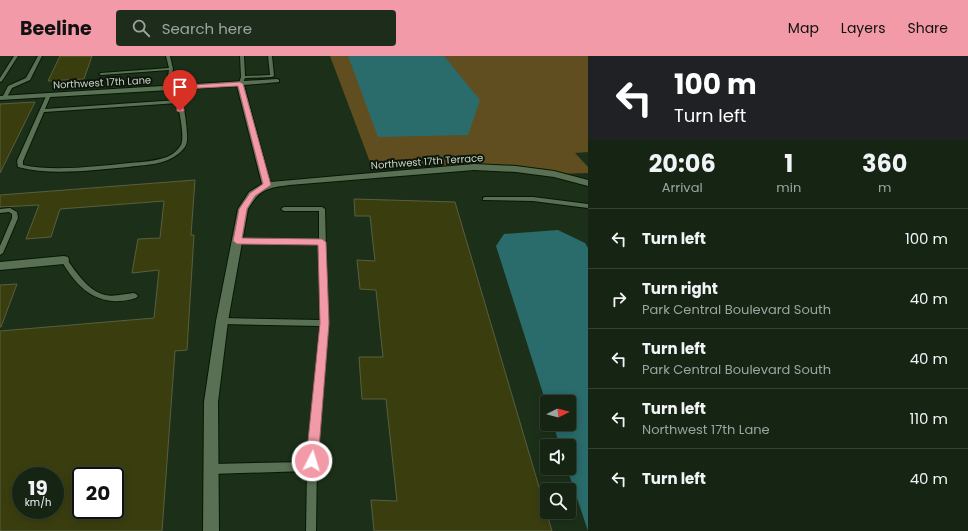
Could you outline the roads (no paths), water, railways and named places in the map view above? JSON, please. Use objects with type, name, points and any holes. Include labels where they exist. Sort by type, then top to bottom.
[{"type":"street","name":"Northwest 17th Lane","points":[[2,98],[168,88],[242,80],[276,81]]},
{"type":"street","points":[[211,531],[211,402],[222,321],[243,209],[252,194],[267,185],[242,80]]},
{"type":"street","name":"Northwest 17th Terrace","points":[[267,185],[474,168],[516,169],[554,174],[588,183]]},
{"type":"street","points":[[0,266],[64,260]]},
{"type":"lane","points":[[10,87],[0,81],[16,56]]},
{"type":"lane","points":[[2,98],[10,87],[28,79],[40,56]]},
{"type":"lane","points":[[168,56],[171,69],[168,88]]},
{"type":"lane","points":[[242,56],[242,80],[272,76],[270,56]]},
{"type":"lane","points":[[101,74],[171,69]]},
{"type":"lane","points":[[49,95],[20,161],[20,166],[25,168],[59,170],[142,163],[166,159],[176,154],[184,145],[179,87]]},
{"type":"lane","points":[[42,111],[180,101]]},
{"type":"lane","points":[[485,199],[533,200],[588,206]]},
{"type":"lane","points":[[284,209],[322,209],[324,323],[312,466],[311,531]]},
{"type":"lane","points":[[0,211],[10,210],[15,213],[15,218],[0,253]]},
{"type":"lane","points":[[237,241],[322,242]]},
{"type":"lane","points":[[64,260],[74,275],[91,291],[106,298],[134,296]]},
{"type":"lane","points":[[222,321],[324,323]]},
{"type":"lane","points":[[211,469],[312,466]]},
{"type":"water","points":[[348,56],[444,56],[480,100],[468,135],[378,137]]},
{"type":"water","points":[[558,230],[585,243],[588,248],[588,531],[576,495],[576,483],[572,483],[569,475],[576,475],[576,439],[558,439],[555,431],[576,431],[576,395],[543,395],[496,246],[504,234]]}]
